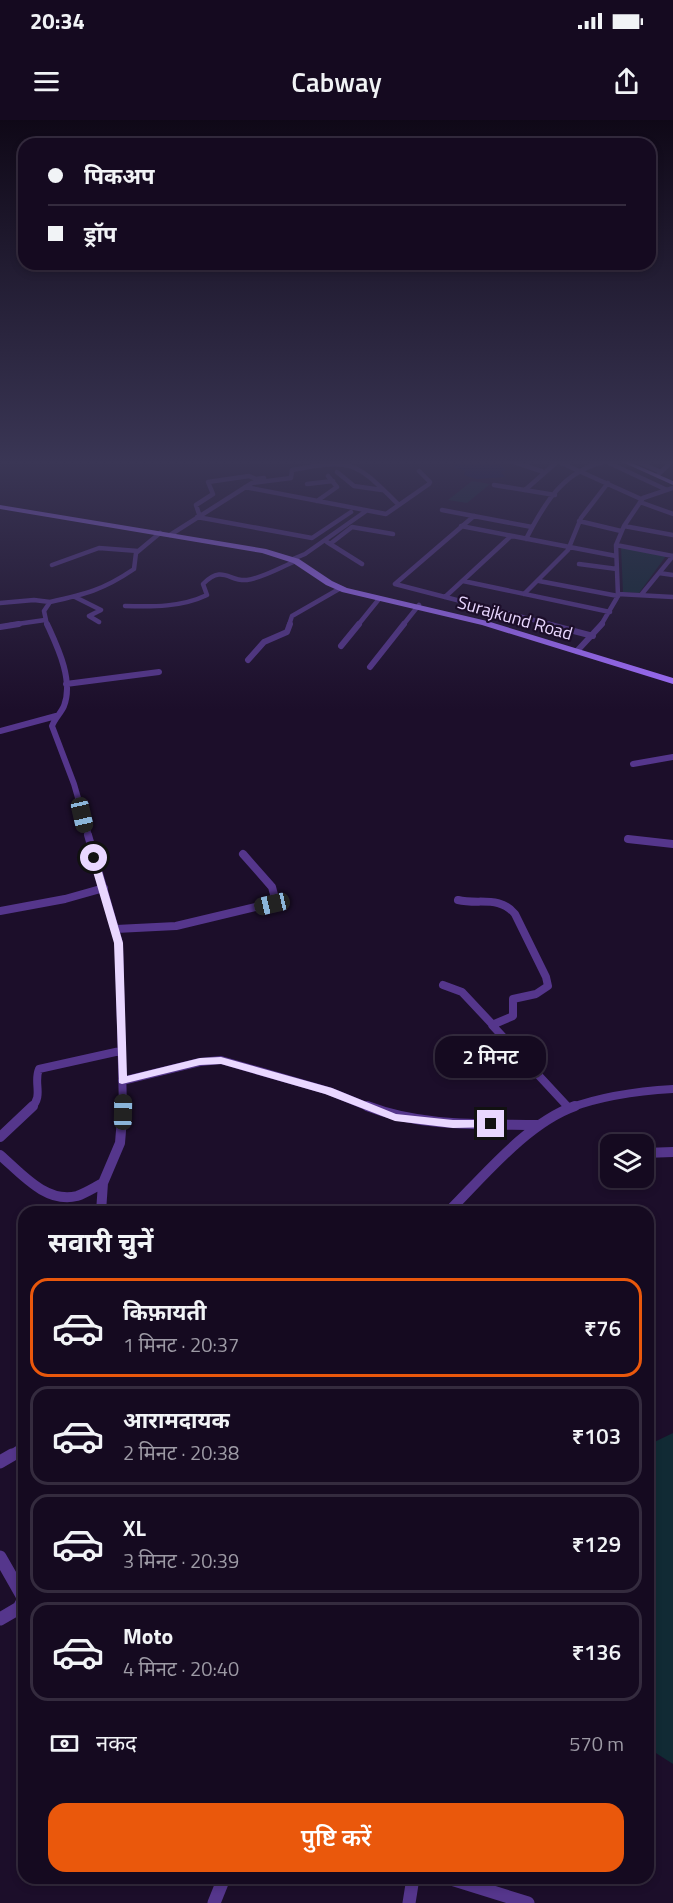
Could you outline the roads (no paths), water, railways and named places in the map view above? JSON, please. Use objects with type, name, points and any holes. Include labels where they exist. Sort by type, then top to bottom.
[{"type":"main road","name":"Surajkund Road","points":[[229,544],[294,558],[343,586],[418,606]]},
{"type":"main road","name":"Surajkund Road","points":[[294,558],[339,589],[476,618],[673,679]]},
{"type":"street","points":[[52,565],[99,548],[138,551],[149,544]]},
{"type":"street","points":[[125,606],[156,606],[200,599],[207,595],[203,582],[208,579],[234,574],[239,580],[249,580],[294,558],[315,544]]},
{"type":"street","points":[[330,544],[362,564]]},
{"type":"street","points":[[440,544],[395,582],[396,584],[593,636]]},
{"type":"street","points":[[445,597],[502,544]]},
{"type":"street","points":[[555,544],[616,555]]},
{"type":"street","points":[[578,650],[593,636],[610,612],[618,595],[616,545],[673,556],[641,595]]},
{"type":"street","points":[[524,594],[570,547]]},
{"type":"street","points":[[0,603],[34,600],[50,602],[103,590],[134,569],[138,551]]},
{"type":"street","points":[[579,564],[617,569]]},
{"type":"street","points":[[659,573],[673,575]]},
{"type":"street","points":[[463,581],[610,612]]},
{"type":"street","points":[[539,581],[618,595],[673,597]]},
{"type":"street","points":[[248,660],[264,642],[287,632],[292,616],[339,589]]},
{"type":"street","points":[[75,597],[101,610],[89,616],[99,622]]},
{"type":"street","points":[[341,646],[379,599]]},
{"type":"street","points":[[50,602],[44,608],[45,620],[57,642],[66,684],[65,703],[51,726],[74,784],[116,929],[120,952],[120,1051],[123,1112],[120,1143],[103,1183],[100,1206]]},
{"type":"street","points":[[370,667],[418,606]]},
{"type":"street","points":[[0,627],[45,620]]},
{"type":"street","points":[[66,684],[159,672]]},
{"type":"street","points":[[0,731],[56,716]]},
{"type":"street","points":[[633,764],[673,758]]},
{"type":"street","points":[[628,839],[662,845],[673,844]]},
{"type":"street","points":[[116,929],[176,926],[276,902],[272,887],[243,854]]},
{"type":"street","points":[[0,911],[65,899],[104,888]]},
{"type":"street","points":[[458,900],[469,902],[495,900],[511,908],[546,977],[546,989],[536,994],[513,999],[513,1016],[492,1024]]},
{"type":"street","points":[[443,986],[462,992],[568,1107]]},
{"type":"street","points":[[0,1137],[36,1103],[39,1095],[37,1072],[39,1069],[120,1051]]},
{"type":"street","points":[[122,1081],[200,1062],[221,1060],[329,1091],[395,1117],[453,1124],[537,1125]]},
{"type":"street","points":[[454,1206],[537,1125],[568,1107],[631,1093],[673,1089]]},
{"type":"street","points":[[654,1153],[673,1152]]},
{"type":"street","points":[[0,1155],[41,1189],[58,1197],[77,1196],[103,1183]]},
{"type":"street","points":[[0,1462],[18,1452]]},
{"type":"street","points":[[0,1557],[18,1588]]},
{"type":"street","points":[[0,1619],[18,1609]]},
{"type":"street","points":[[214,1903],[222,1884]]},
{"type":"street","points":[[409,1903],[412,1884]]},
{"type":"street","points":[[467,1884],[528,1903]]}]
